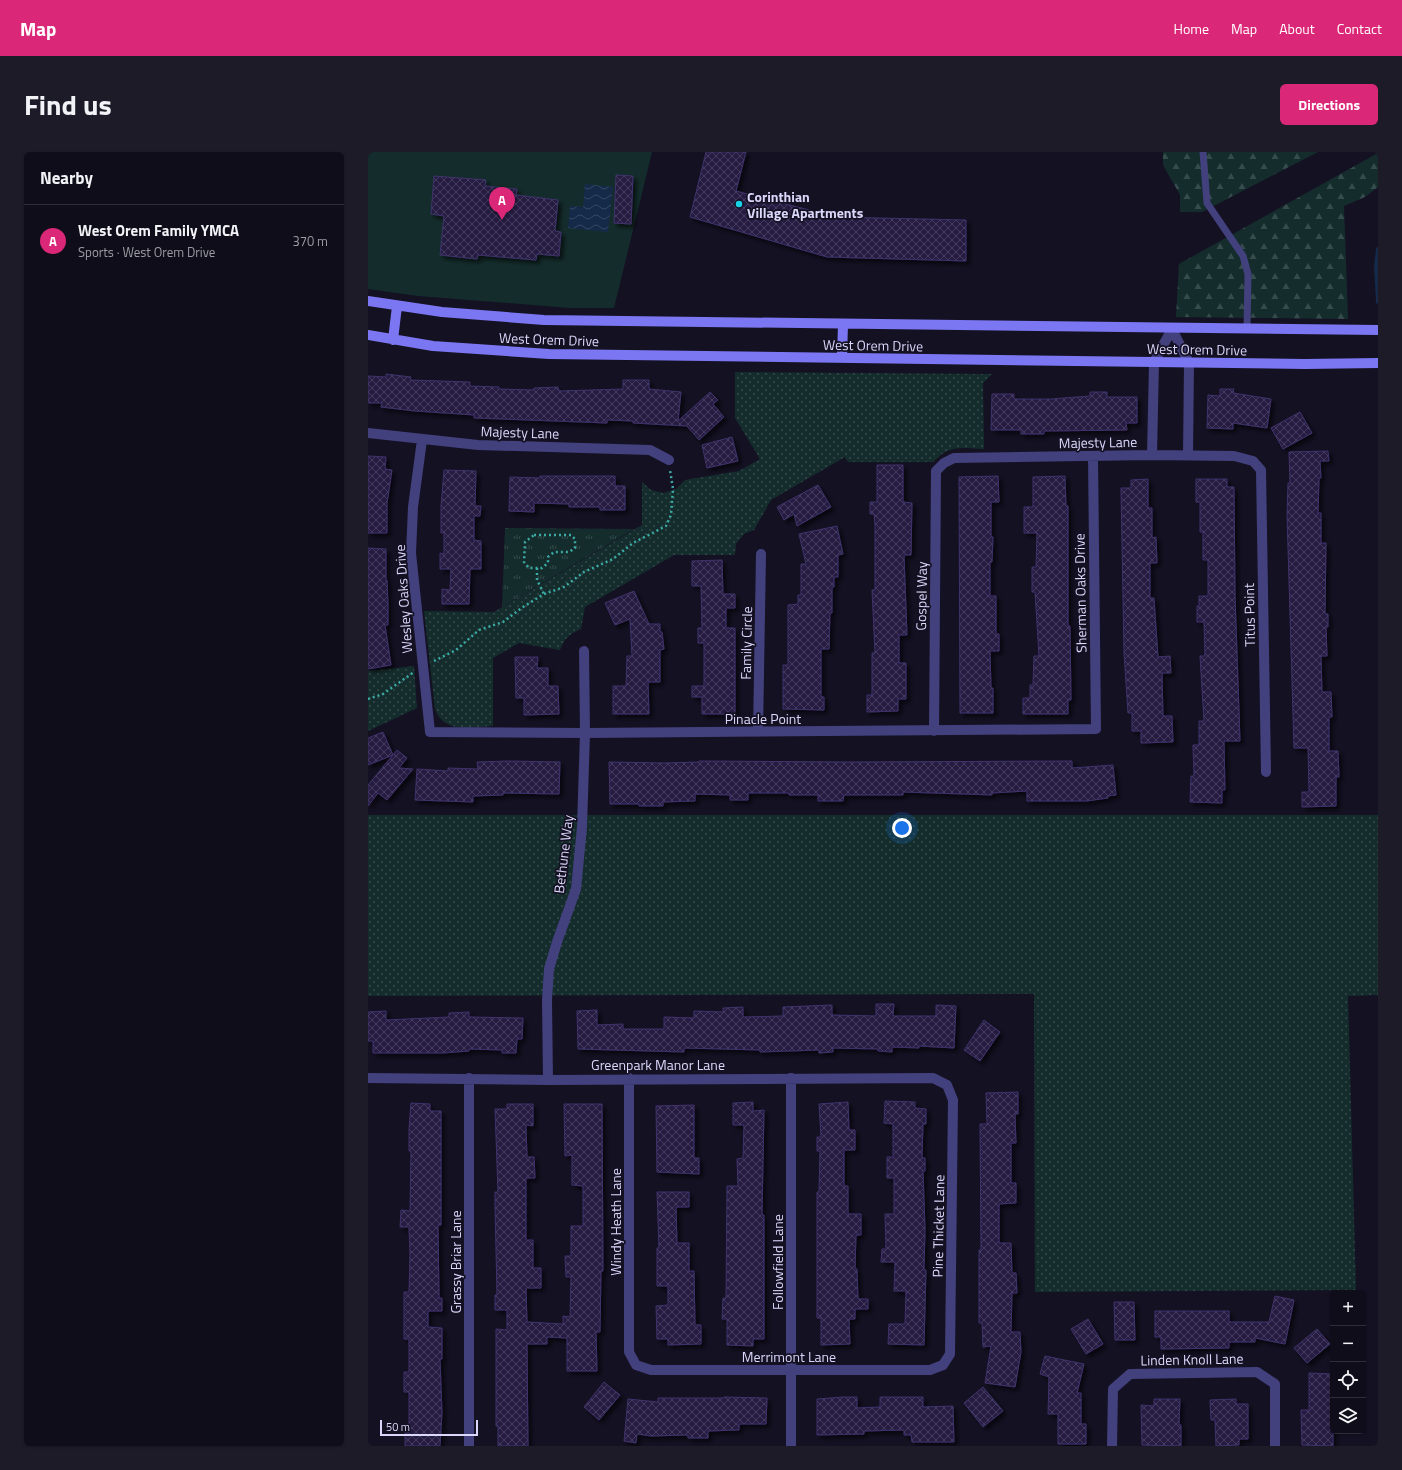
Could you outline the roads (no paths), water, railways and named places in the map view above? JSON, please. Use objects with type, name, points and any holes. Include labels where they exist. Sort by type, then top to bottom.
[{"type":"main road","name":"West Orem Drive","points":[[368,301],[470,315],[544,320],[1172,329],[1378,330]]},
{"type":"main road","points":[[393,340],[397,306]]},
{"type":"main road","points":[[842,358],[843,324]]},
{"type":"main road","name":"West Orem Drive","points":[[368,335],[393,340],[478,350],[549,354],[1189,363],[1378,362]]},
{"type":"street","points":[[1152,455],[1154,362],[1172,329]]},
{"type":"street","points":[[1172,329],[1189,363],[1188,455]]},
{"type":"street","name":"Majesty Lane","points":[[368,433],[422,440],[536,448],[650,450],[669,460]]},
{"type":"street","name":"Wesley Oaks Drive","points":[[422,440],[413,507],[411,553],[430,732]]},
{"type":"street","name":"Majesty Lane","points":[[944,463],[954,458],[1152,455],[1234,456],[1253,461]]},
{"type":"street","name":"Sherman Oaks Drive","points":[[1093,456],[1096,729]]},
{"type":"street","name":"Titus Point","points":[[1253,461],[1261,470],[1266,772]]},
{"type":"street","name":"Gospel Way","points":[[934,731],[936,471],[944,463]]},
{"type":"street","name":"Family Circle","points":[[758,732],[761,554]]},
{"type":"street","name":"Bethune Way","points":[[548,1080],[547,1000],[549,969],[576,889],[582,827],[585,733],[584,652]]},
{"type":"street","name":"Pinacle Point","points":[[430,732],[585,733],[1096,729]]},
{"type":"street","name":"Greenpark Manor Lane","points":[[368,1078],[548,1080],[629,1078],[933,1078],[947,1085]]},
{"type":"street","name":"Grassy Briar Lane","points":[[469,1078],[469,1446]]},
{"type":"street","name":"Windy Heath Lane","points":[[629,1078],[629,1352],[636,1365]]},
{"type":"street","name":"Followfield Lane","points":[[790,1078],[791,1446]]},
{"type":"street","name":"Pine Thicket Lane","points":[[943,1365],[950,1354],[953,1100],[947,1085]]},
{"type":"street","name":"Merrimont Lane","points":[[636,1365],[651,1370],[930,1370],[943,1365]]},
{"type":"street","name":"Linden Knoll Lane","points":[[1112,1446],[1113,1389],[1130,1374],[1257,1372],[1275,1384],[1275,1446]]},
{"type":"lane","points":[[1203,152],[1207,203],[1243,256],[1248,274],[1247,329]]},
{"type":"water","points":[[585,184],[613,187],[608,232],[568,228],[570,206],[583,207]]},
{"type":"waterway","points":[[1378,249],[1376,266],[1378,302]]},
{"type":"place","name":"Corinthian Village Apartments","points":[[739,204]]},
{"type":"place","name":"West Orem Family YMCA","points":[[502,220]]}]
